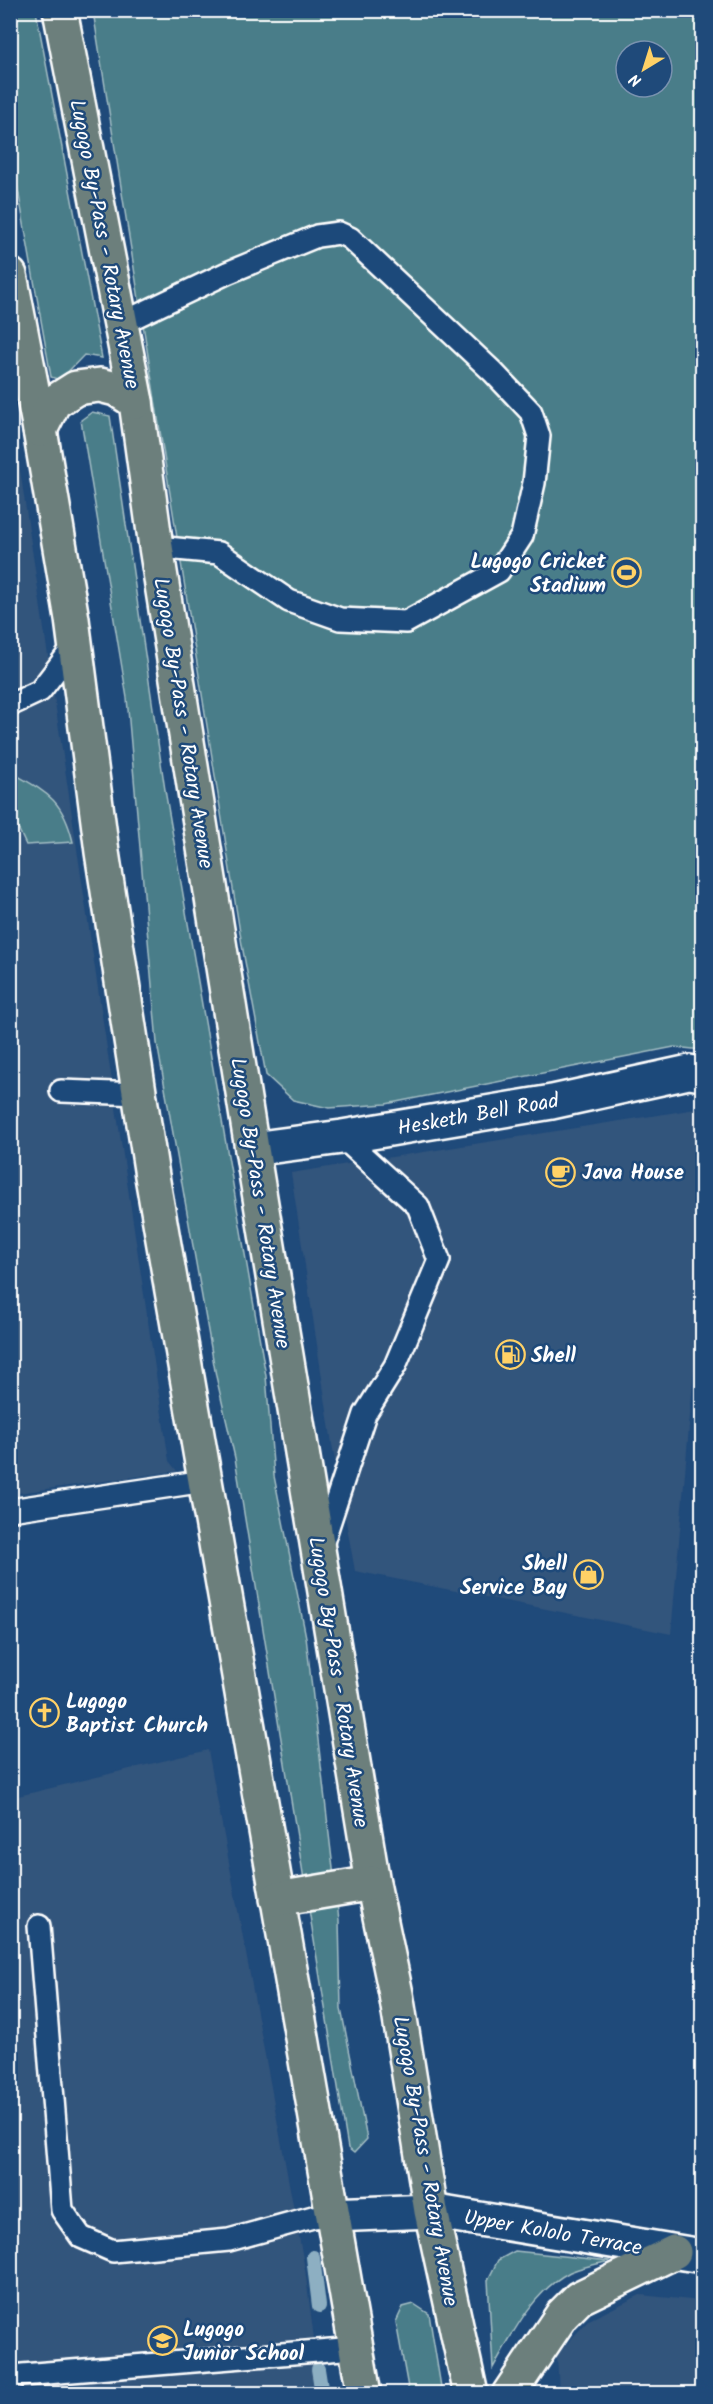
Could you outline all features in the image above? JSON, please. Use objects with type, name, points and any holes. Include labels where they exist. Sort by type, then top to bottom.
[{"type":"main road","name":"Lugogo By-Pass - Rotary Avenue","points":[[60,10],[136,402],[156,547],[252,1149],[373,1883],[396,1994],[431,2211],[471,2394]]},
{"type":"main road","points":[[10,275],[40,430],[76,644],[102,852],[152,1176],[331,2215],[364,2394]]},
{"type":"main road","points":[[40,430],[54,402],[76,388],[100,385],[116,389],[136,402]]},
{"type":"main road","points":[[277,1899],[373,1883]]},
{"type":"main road","points":[[509,2394],[562,2315],[579,2298],[688,2254]]},
{"type":"street","name":"Hesketh Bell Road","points":[[252,1149],[342,1137],[552,1102],[689,1072],[702,1074]]},
{"type":"street","name":"Upper Kololo Terrace","points":[[331,2215],[431,2211],[688,2254]]},
{"type":"lane","points":[[120,324],[227,273],[317,236],[339,233],[350,238],[501,380],[531,412],[539,436],[534,483],[522,536],[499,571],[406,622],[340,619],[289,601],[219,553],[156,547]]},
{"type":"lane","points":[[10,705],[40,691],[76,644]]},
{"type":"lane","points":[[61,1091],[140,1094]]},
{"type":"lane","points":[[318,1556],[365,1414],[395,1366],[439,1260],[418,1206],[342,1137]]},
{"type":"lane","points":[[10,1510],[205,1481]]},
{"type":"lane","points":[[39,1926],[62,2210],[81,2237],[114,2251],[229,2240],[313,2217],[331,2215]]},
{"type":"lane","points":[[22,2375],[355,2348]]},
{"type":"shaded area","points":[[10,403],[169,1461],[177,1471],[11,1494]]},
{"type":"shaded area","points":[[702,1108],[702,1278],[671,1634],[355,1571],[332,1444],[291,1173]]},
{"type":"shaded area","points":[[208,1750],[305,2269],[321,2393],[11,2393],[10,1798]]},
{"type":"shaded area","points":[[640,2295],[702,2301],[702,2393],[559,2393],[557,2354],[589,2320]]},
{"type":"green space","points":[[10,11],[36,11],[102,358],[84,355],[60,380],[51,377],[11,150]]},
{"type":"green space","points":[[93,11],[702,11],[702,1050],[674,1047],[386,1104],[329,1108],[293,1100],[266,1075],[242,945]]},
{"type":"green space","points":[[92,412],[110,416],[165,790],[266,1376],[274,1476],[306,1637],[339,1920],[341,2009],[367,2139],[354,2153],[348,2148],[235,1458],[216,1376],[157,1043],[127,698],[81,420]]},
{"type":"green space","points":[[11,772],[51,798],[64,816],[73,842],[26,845],[11,813]]},
{"type":"green space","points":[[515,2251],[610,2261],[570,2272],[545,2290],[525,2314],[493,2368],[488,2280],[498,2260]]},
{"type":"green space","points":[[414,2304],[429,2314],[442,2393],[409,2393],[396,2322],[403,2307]]},
{"type":"waterway","points":[[313,2257],[319,2306]]},
{"type":"waterway","points":[[318,2369],[322,2394]]},
{"type":"place","name":"Lugogo Cricket Stadium","points":[[627,573]]},
{"type":"place","name":"Java House","points":[[561,1172]]},
{"type":"place","name":"Shell","points":[[510,1355]]},
{"type":"place","name":"Shell Service Bay","points":[[588,1575]]},
{"type":"place","name":"Lugogo Baptist Church","points":[[45,1713]]},
{"type":"place","name":"Lugogo Junior School","points":[[162,2341]]}]
